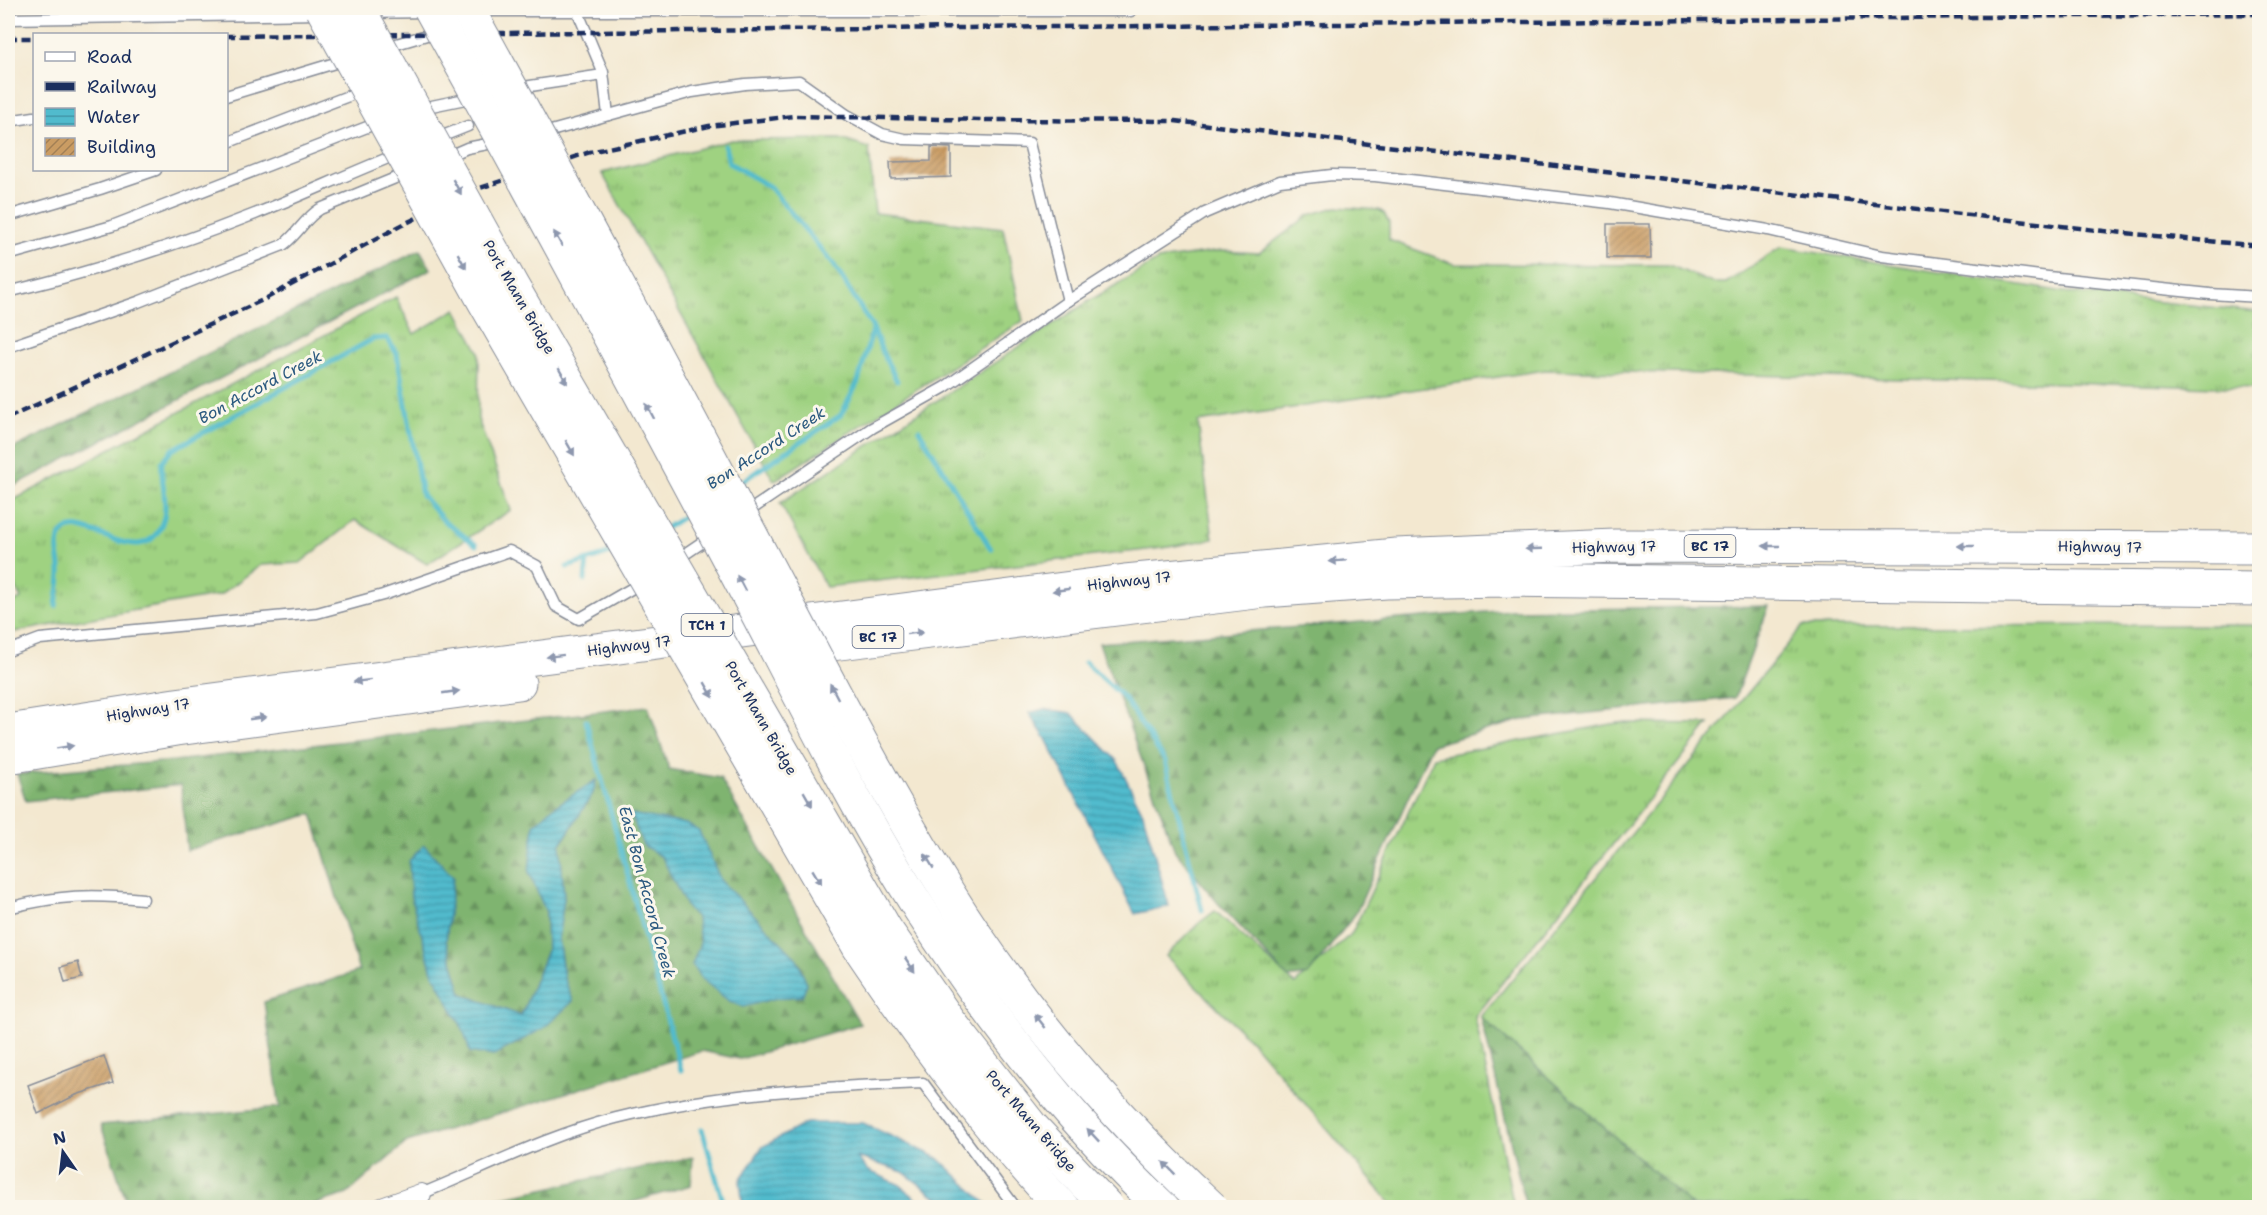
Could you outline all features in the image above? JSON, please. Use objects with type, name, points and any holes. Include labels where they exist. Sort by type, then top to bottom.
[{"type":"highway","points":[[322,8],[484,301],[858,947],[922,1041],[1007,1149],[1063,1208]]},
{"type":"highway","name":"Port Mann Bridge","points":[[358,8],[518,296],[886,930],[949,1021],[1031,1126],[1108,1208]]},
{"type":"highway","name":"TCH 1","points":[[430,8],[567,256],[866,818],[920,909],[979,998],[1059,1100],[1163,1208]]},
{"type":"highway","points":[[464,19],[596,241],[834,693],[948,892],[1005,977],[1084,1077],[1169,1168],[1212,1208]]},
{"type":"highway","points":[[2024,546],[2155,532],[2259,533]]},
{"type":"highway","name":"Highway 17","points":[[8,731],[175,705],[1125,581],[1385,556],[1615,546],[2259,548]]},
{"type":"highway","points":[[1755,583],[1865,567],[2259,569]]},
{"type":"highway","name":"Highway 17","points":[[8,757],[177,729],[618,670],[1264,591],[1386,582],[1504,579],[2259,589]]},
{"type":"street","points":[[382,1208],[421,1194]]},
{"type":"lane","points":[[228,95],[364,54],[464,19],[522,10]]},
{"type":"lane","points":[[8,19],[522,10],[1131,11]]},
{"type":"lane","points":[[577,10],[603,75],[608,115]]},
{"type":"lane","points":[[228,142],[411,74]]},
{"type":"lane","points":[[497,92],[603,75]]},
{"type":"lane","points":[[8,347],[138,302],[282,245],[294,237],[310,215],[320,209],[467,148],[523,137],[692,92],[745,84],[799,81],[847,116],[882,135],[904,139],[1029,143],[1068,301]]},
{"type":"lane","points":[[8,255],[112,226],[401,114],[486,95]]},
{"type":"lane","points":[[8,121],[33,117]]},
{"type":"lane","points":[[8,292],[62,279],[192,237],[468,126]]},
{"type":"lane","points":[[8,216],[153,171]]},
{"type":"lane","points":[[8,651],[40,639],[317,613],[383,595],[509,551],[537,566],[556,606],[579,619],[657,573],[872,428],[945,387],[1068,301],[1205,213],[1280,182],[1332,174],[1375,176],[1610,203],[1757,228],[1882,256],[2048,277],[2259,297]]},
{"type":"lane","points":[[8,908],[39,900],[92,894],[143,899]]},
{"type":"lane","points":[[421,1194],[561,1135],[615,1118],[740,1096],[821,1087],[923,1083],[1016,1208]]},
{"type":"green space","points":[[840,139],[869,148],[875,213],[1003,228],[1023,321],[774,481],[602,173],[732,140]]},
{"type":"green space","points":[[1336,207],[1379,210],[1384,213],[1389,223],[1389,240],[1454,264],[1669,265],[1712,283],[1726,283],[1781,247],[2071,293],[2259,312],[2259,388],[1545,370],[1198,422],[1213,539],[1163,548],[826,587],[780,503],[1089,301],[1158,260],[1221,251],[1259,253],[1309,215]]},
{"type":"green space","points":[[420,250],[431,269],[8,489],[8,451]]},
{"type":"green space","points":[[396,297],[414,334],[456,309],[479,352],[478,419],[511,510],[427,564],[355,520],[300,563],[261,565],[220,595],[8,633],[8,605],[21,599],[8,569],[8,503]]},
{"type":"green space","points":[[1769,606],[1735,698],[1522,720],[1432,745],[1356,913],[1308,975],[1288,978],[1218,903],[1175,851],[1099,643],[1511,610]]},
{"type":"green space","points":[[2259,625],[2259,1207],[1693,1207],[1481,1017],[1803,626]]},
{"type":"green space","points":[[648,706],[669,769],[720,778],[860,1024],[740,1059],[702,1051],[407,1142],[347,1194],[306,1207],[128,1207],[101,1125],[280,1107],[264,1002],[359,971],[312,814],[187,850],[181,785],[26,801],[17,774],[174,761]],"holes":[[[596,781],[593,793],[560,845],[564,898],[558,939],[564,978],[573,1001],[470,1052],[463,1029],[432,971],[421,932],[452,877],[446,941],[462,994],[521,1016],[547,951],[546,912],[529,872],[551,809]]]},
{"type":"green space","points":[[1617,723],[1709,724],[1475,1017],[1514,1207],[1394,1207],[1253,1043],[1166,956],[1199,923],[1215,911],[1295,984],[1352,933],[1434,757]]},
{"type":"green space","points":[[1481,1017],[1693,1207],[1526,1207]]},
{"type":"green space","points":[[693,1157],[691,1185],[616,1207],[458,1207]]},
{"type":"water","points":[[1044,709],[1071,713],[1117,761],[1143,813],[1169,906],[1135,914],[1046,739],[1029,713]]},
{"type":"water","points":[[596,780],[593,793],[560,845],[564,898],[558,939],[564,978],[573,1001],[544,1028],[493,1056],[470,1052],[463,1029],[432,971],[411,897],[409,861],[424,845],[453,877],[446,941],[462,994],[521,1016],[547,951],[546,912],[529,872],[534,825],[551,809]]},
{"type":"water","points":[[631,814],[686,824],[699,831],[721,881],[796,958],[807,983],[802,996],[776,998],[743,1007],[729,1001],[702,979],[692,965],[700,944],[697,918],[687,908],[662,857],[643,845]]},
{"type":"water","points":[[806,1123],[863,1123],[938,1158],[990,1207],[950,1207],[903,1172],[857,1157],[867,1170],[900,1185],[926,1207],[743,1207],[740,1180],[762,1147]]},
{"type":"building","points":[[931,147],[951,148],[951,177],[891,179],[890,162],[931,161]]},
{"type":"building","points":[[1607,224],[1650,224],[1651,258],[1607,258]]},
{"type":"building","points":[[78,962],[82,978],[65,982],[61,967]]},
{"type":"building","points":[[104,1056],[113,1083],[76,1095],[38,1114],[28,1085]]},
{"type":"waterway","name":"Bon Accord Creek","points":[[725,146],[729,163],[770,187],[834,265],[873,328],[858,382],[841,415],[738,484]]},
{"type":"waterway","points":[[873,328],[897,381]]},
{"type":"waterway","name":"Bon Accord Creek","points":[[56,606],[60,574],[58,545],[60,537],[68,529],[80,528],[127,543],[142,543],[155,536],[165,511],[162,462],[172,450],[373,339],[387,338],[397,354],[422,495],[444,521],[476,545]]},
{"type":"waterway","points":[[919,430],[991,549]]},
{"type":"waterway","name":"Bon Accord Creek","points":[[666,528],[691,512]]},
{"type":"waterway","name":"Bon Accord Creek","points":[[567,567],[617,551]]},
{"type":"waterway","name":"East Bon Accord Creek","points":[[585,580],[587,560]]},
{"type":"waterway","points":[[1085,662],[1124,698],[1165,761],[1202,910]]},
{"type":"waterway","name":"East Bon Accord Creek","points":[[586,721],[681,1070]]},
{"type":"waterway","name":"East Bon Accord Creek","points":[[702,1129],[725,1208]]},
{"type":"railway","points":[[228,36],[2260,14]]},
{"type":"railway","points":[[8,38],[33,38]]},
{"type":"railway","points":[[8,418],[265,299],[400,226],[474,190],[590,152],[709,126],[794,116],[1175,121],[2104,231],[2260,246]]}]
